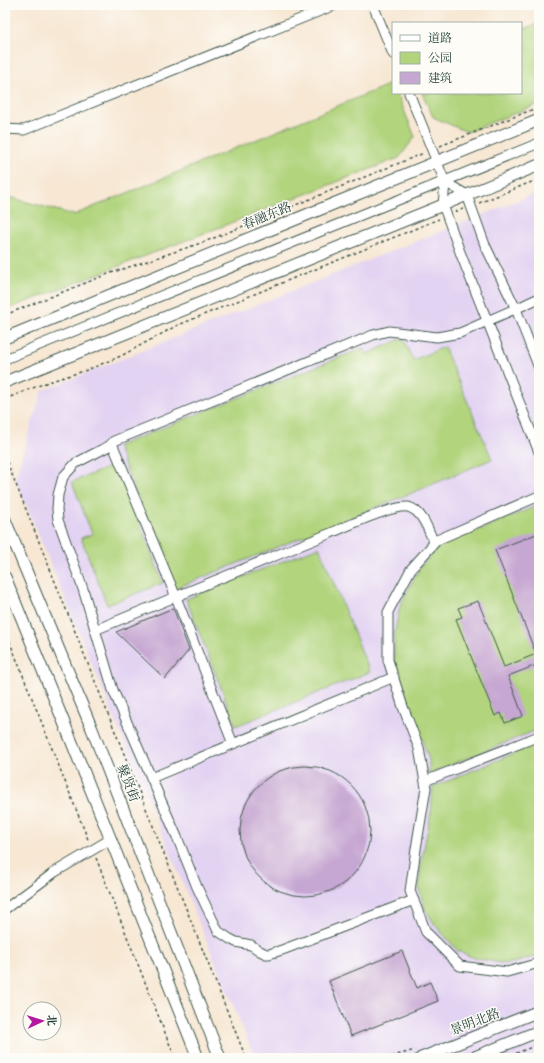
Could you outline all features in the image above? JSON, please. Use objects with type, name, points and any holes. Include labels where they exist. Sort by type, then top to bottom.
[{"type":"main road","name":"春融东路","points":[[5,338],[539,120]]},
{"type":"main road","points":[[5,382],[539,165]]},
{"type":"main road","name":"聚贤街","points":[[5,520],[92,729],[220,1058]]},
{"type":"main road","points":[[5,576],[198,1058]]},
{"type":"main road","name":"景明北路","points":[[421,1058],[539,1012]]},
{"type":"main road","points":[[472,1058],[539,1031]]},
{"type":"street","points":[[5,129],[24,130],[335,5]]},
{"type":"street","points":[[373,5],[392,52]]},
{"type":"street","points":[[409,94],[445,182],[443,205],[460,252],[539,452]]},
{"type":"street","points":[[5,359],[539,143]]},
{"type":"street","points":[[445,182],[467,195],[485,245],[516,309],[539,368]]},
{"type":"street","points":[[414,900],[269,954],[260,951],[251,945],[236,942],[218,931],[197,887],[177,837],[112,690],[75,567],[58,520],[58,495],[63,477],[76,462],[109,446],[112,443],[373,335],[389,331],[437,338],[460,333],[539,298]]},
{"type":"street","points":[[112,443],[176,597],[233,744]]},
{"type":"street","points":[[539,496],[437,540],[411,569],[388,612],[388,660],[403,708],[419,748],[426,788],[410,891],[426,932],[460,966],[507,972],[539,962]]},
{"type":"street","points":[[95,630],[248,566],[398,508],[407,507],[414,509],[425,522],[434,543]]},
{"type":"street","points":[[151,778],[394,678]]},
{"type":"street","points":[[425,781],[539,736]]},
{"type":"street","points":[[5,909],[55,872],[111,839]]},
{"type":"path","points":[[5,315],[108,274],[204,242],[539,107]]},
{"type":"path","points":[[5,399],[48,382],[87,370],[121,356],[176,326],[539,179]]},
{"type":"path","points":[[5,457],[246,1058]]},
{"type":"path","points":[[505,1058],[539,1044]]},
{"type":"shaded area","points":[[539,192],[539,1058],[255,1058],[15,478],[42,391]]},
{"type":"green space","points":[[539,23],[539,104],[467,132],[433,117],[422,94],[522,94],[522,30]]},
{"type":"green space","points":[[392,83],[392,94],[397,94],[415,137],[399,158],[8,309],[5,307],[5,196],[74,215]]},
{"type":"green space","points":[[403,338],[413,360],[444,347],[492,459],[174,589],[117,446],[363,348],[367,354]]},
{"type":"green space","points":[[117,464],[163,583],[107,605],[81,538],[92,534],[72,482]]},
{"type":"green space","points":[[539,505],[539,729],[429,774],[429,760],[415,718],[405,696],[394,660],[394,636],[400,606],[421,566],[440,546]]},
{"type":"green space","points":[[319,547],[370,672],[236,726],[186,599]]},
{"type":"green space","points":[[539,743],[539,955],[506,964],[474,958],[458,951],[435,925],[425,909],[419,888],[421,864],[431,812],[433,787]]},
{"type":"building","points":[[539,533],[539,664],[508,676],[523,716],[505,723],[501,713],[495,716],[456,619],[462,617],[458,608],[478,601],[504,667],[536,654],[495,550]]},
{"type":"building","points":[[173,608],[189,650],[165,679],[116,632]]},
{"type":"building","points":[[311,766],[324,768],[336,773],[356,790],[363,800],[368,812],[370,831],[368,850],[363,862],[346,882],[336,889],[324,894],[299,896],[286,894],[274,889],[254,872],[247,862],[242,850],[240,825],[242,812],[247,800],[264,780],[274,773],[286,768]]},
{"type":"building","points":[[402,951],[417,988],[430,982],[438,1001],[351,1036],[329,981]]}]
